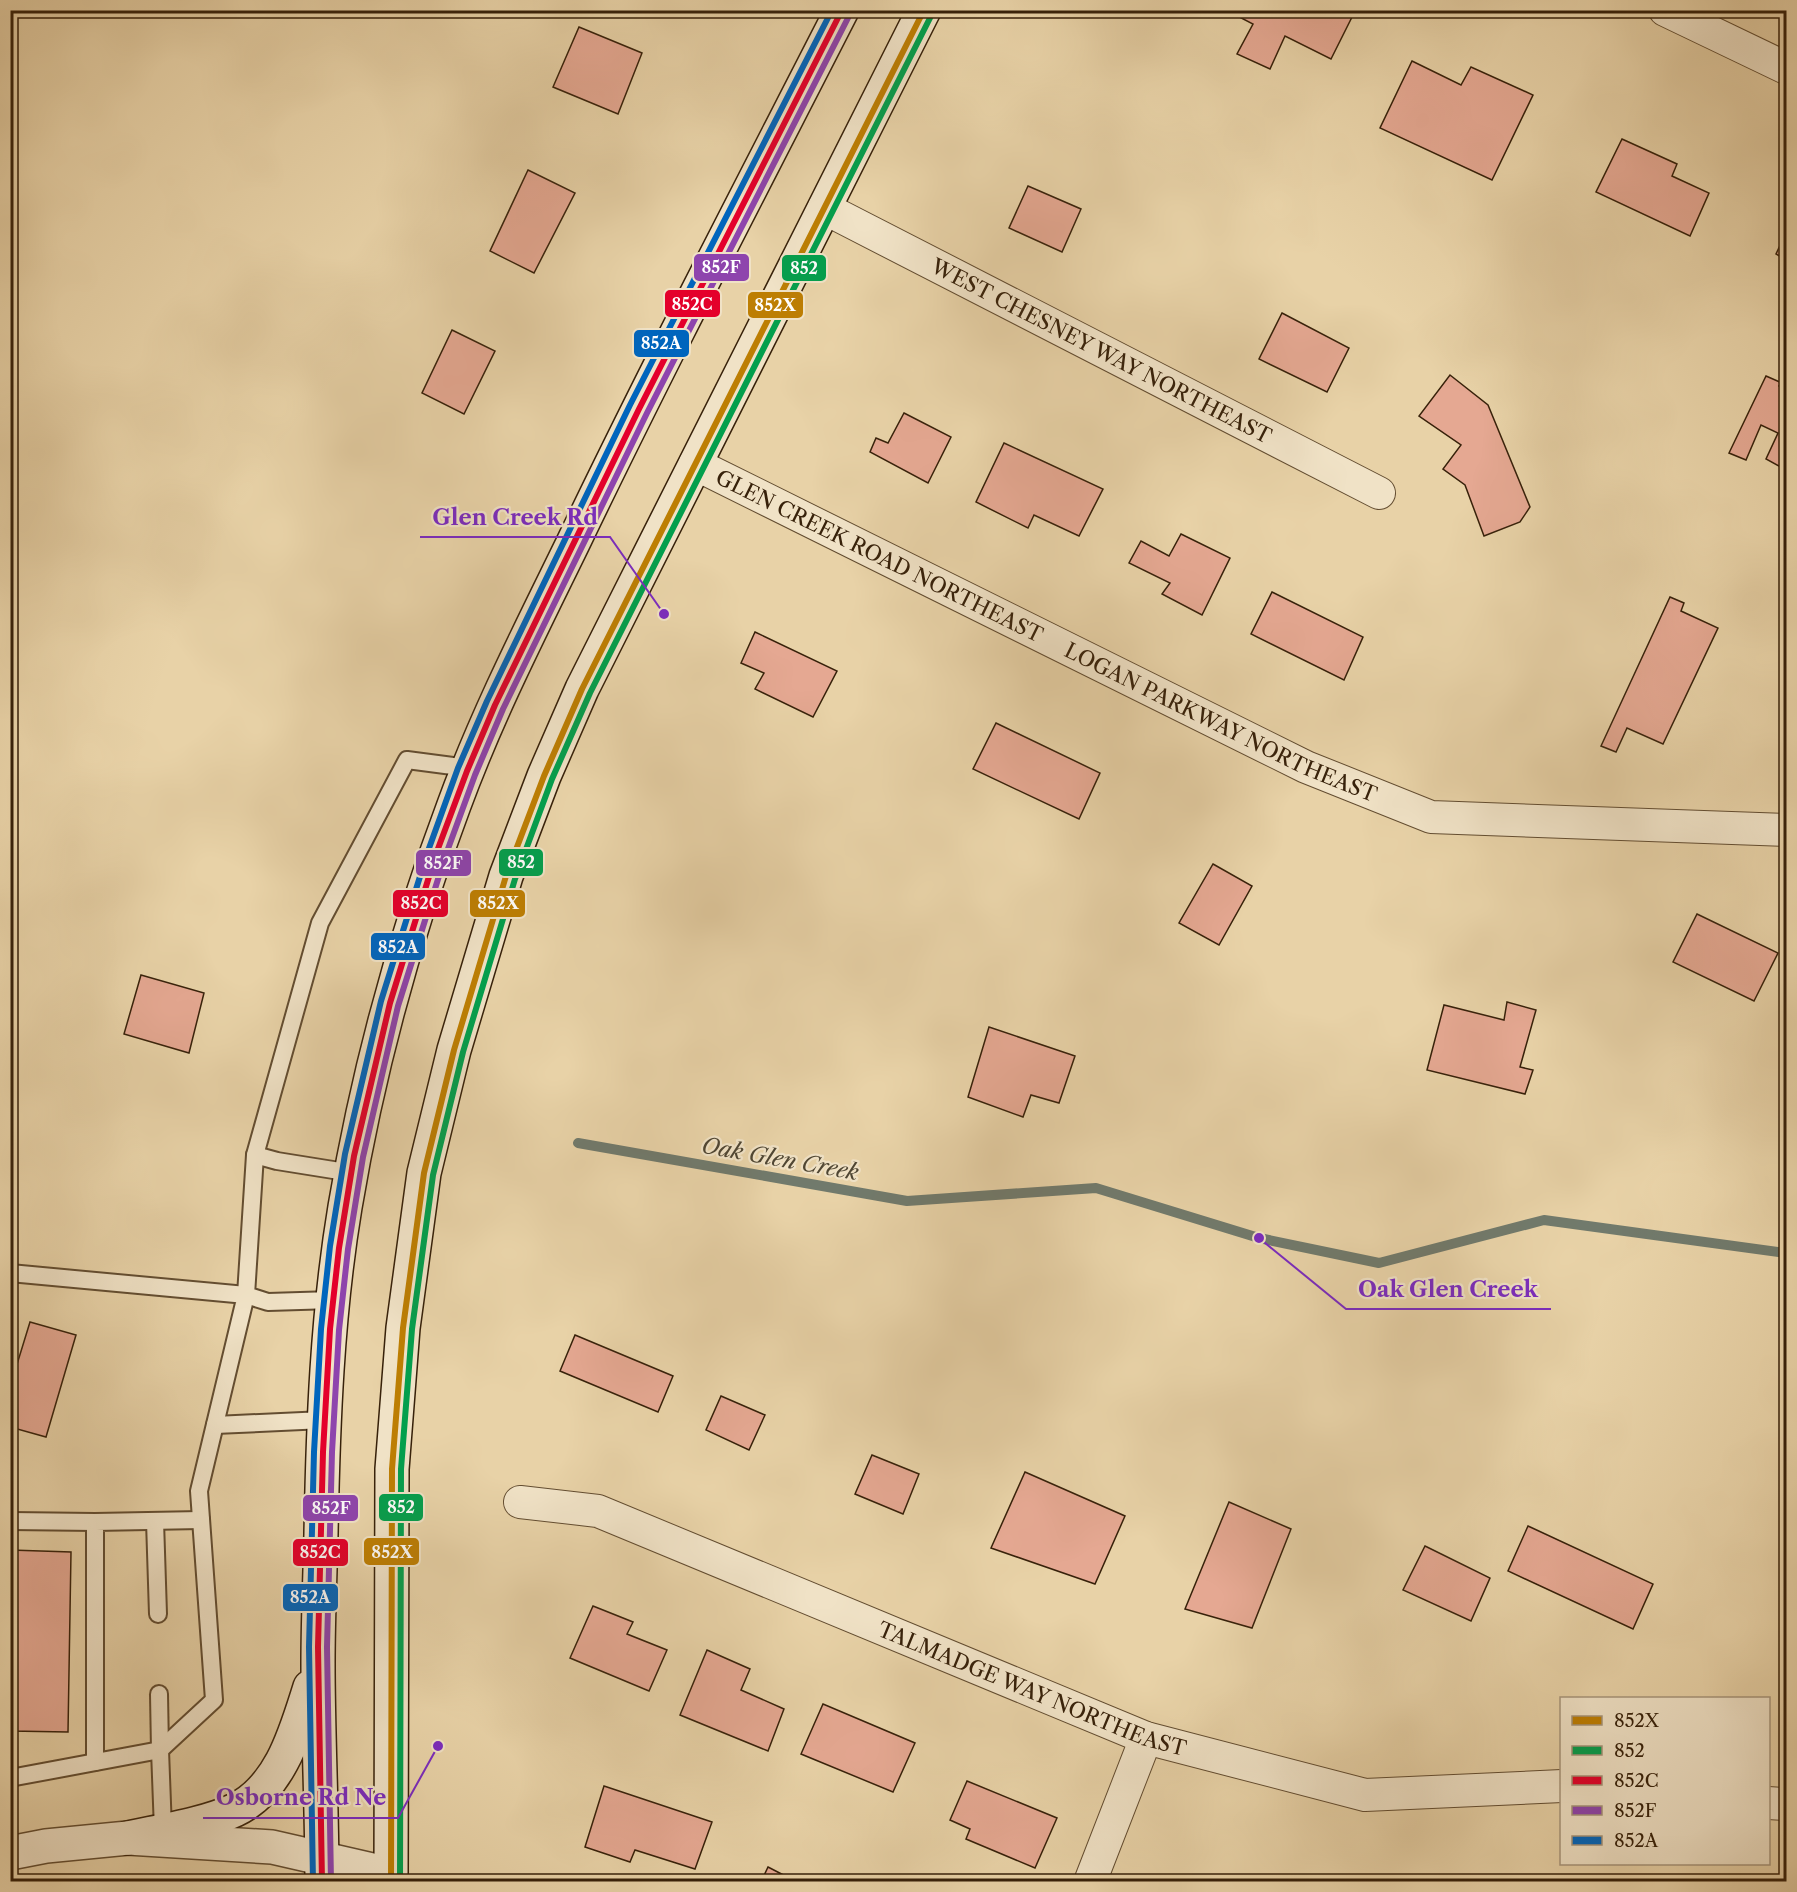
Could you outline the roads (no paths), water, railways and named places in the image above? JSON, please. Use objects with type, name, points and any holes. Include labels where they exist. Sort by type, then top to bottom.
[{"type":"main road","points":[[322,1869],[318,1662],[324,1420],[333,1300],[352,1173],[363,1112],[385,1022],[423,893],[468,768],[489,718],[610,465],[842,10]]},
{"type":"main road","points":[[128,1838],[272,1847],[322,1869],[398,1879],[392,1469],[401,1348],[424,1173],[474,978],[506,876],[539,787],[582,689],[700,466],[824,208],[924,10]]},
{"type":"main road","points":[[10,1853],[46,1846],[128,1838],[236,1810],[255,1796],[276,1772],[293,1739],[318,1662]]},
{"type":"street","points":[[1665,10],[1786,68]]},
{"type":"street","name":"WEST CHESNEY WAY NORTHEAST","points":[[824,208],[1379,493]]},
{"type":"street","name":"GLEN CREEK ROAD NORTHEAST","points":[[700,466],[1289,761]]},
{"type":"street","name":"LOGAN PARKWAY NORTHEAST","points":[[700,466],[1306,767],[1431,817],[1786,830]]},
{"type":"street","name":"TALMADGE WAY NORTHEAST","points":[[520,1502],[598,1511],[1146,1738],[1365,1795],[1560,1786]]},
{"type":"street","points":[[1090,1881],[1146,1738]]},
{"type":"street","points":[[1770,1803],[1786,1804]]},
{"type":"lane","points":[[10,1778],[160,1750],[214,1700],[199,1491],[246,1295],[255,1155],[320,923],[407,760],[468,768]]},
{"type":"lane","points":[[255,1155],[277,1161],[352,1173]]},
{"type":"lane","points":[[10,1273],[246,1295],[268,1302],[333,1300]]},
{"type":"lane","points":[[215,1425],[324,1420]]},
{"type":"lane","points":[[10,1521],[201,1520]]},
{"type":"lane","points":[[155,1521],[158,1614]]},
{"type":"lane","points":[[95,1522],[95,1762]]},
{"type":"lane","points":[[159,1694],[163,1830]]},
{"type":"waterway","name":"Oak Glen Creek","points":[[578,1143],[907,1201],[1096,1188],[1259,1238],[1379,1263],[1544,1220],[1786,1253]]},
{"type":"place","name":"Glen Creek Rd","points":[[664,614]]},
{"type":"place","name":"Oak Glen Creek","points":[[1259,1238]]},
{"type":"place","name":"Osborne Rd Ne","points":[[438,1746]]}]
